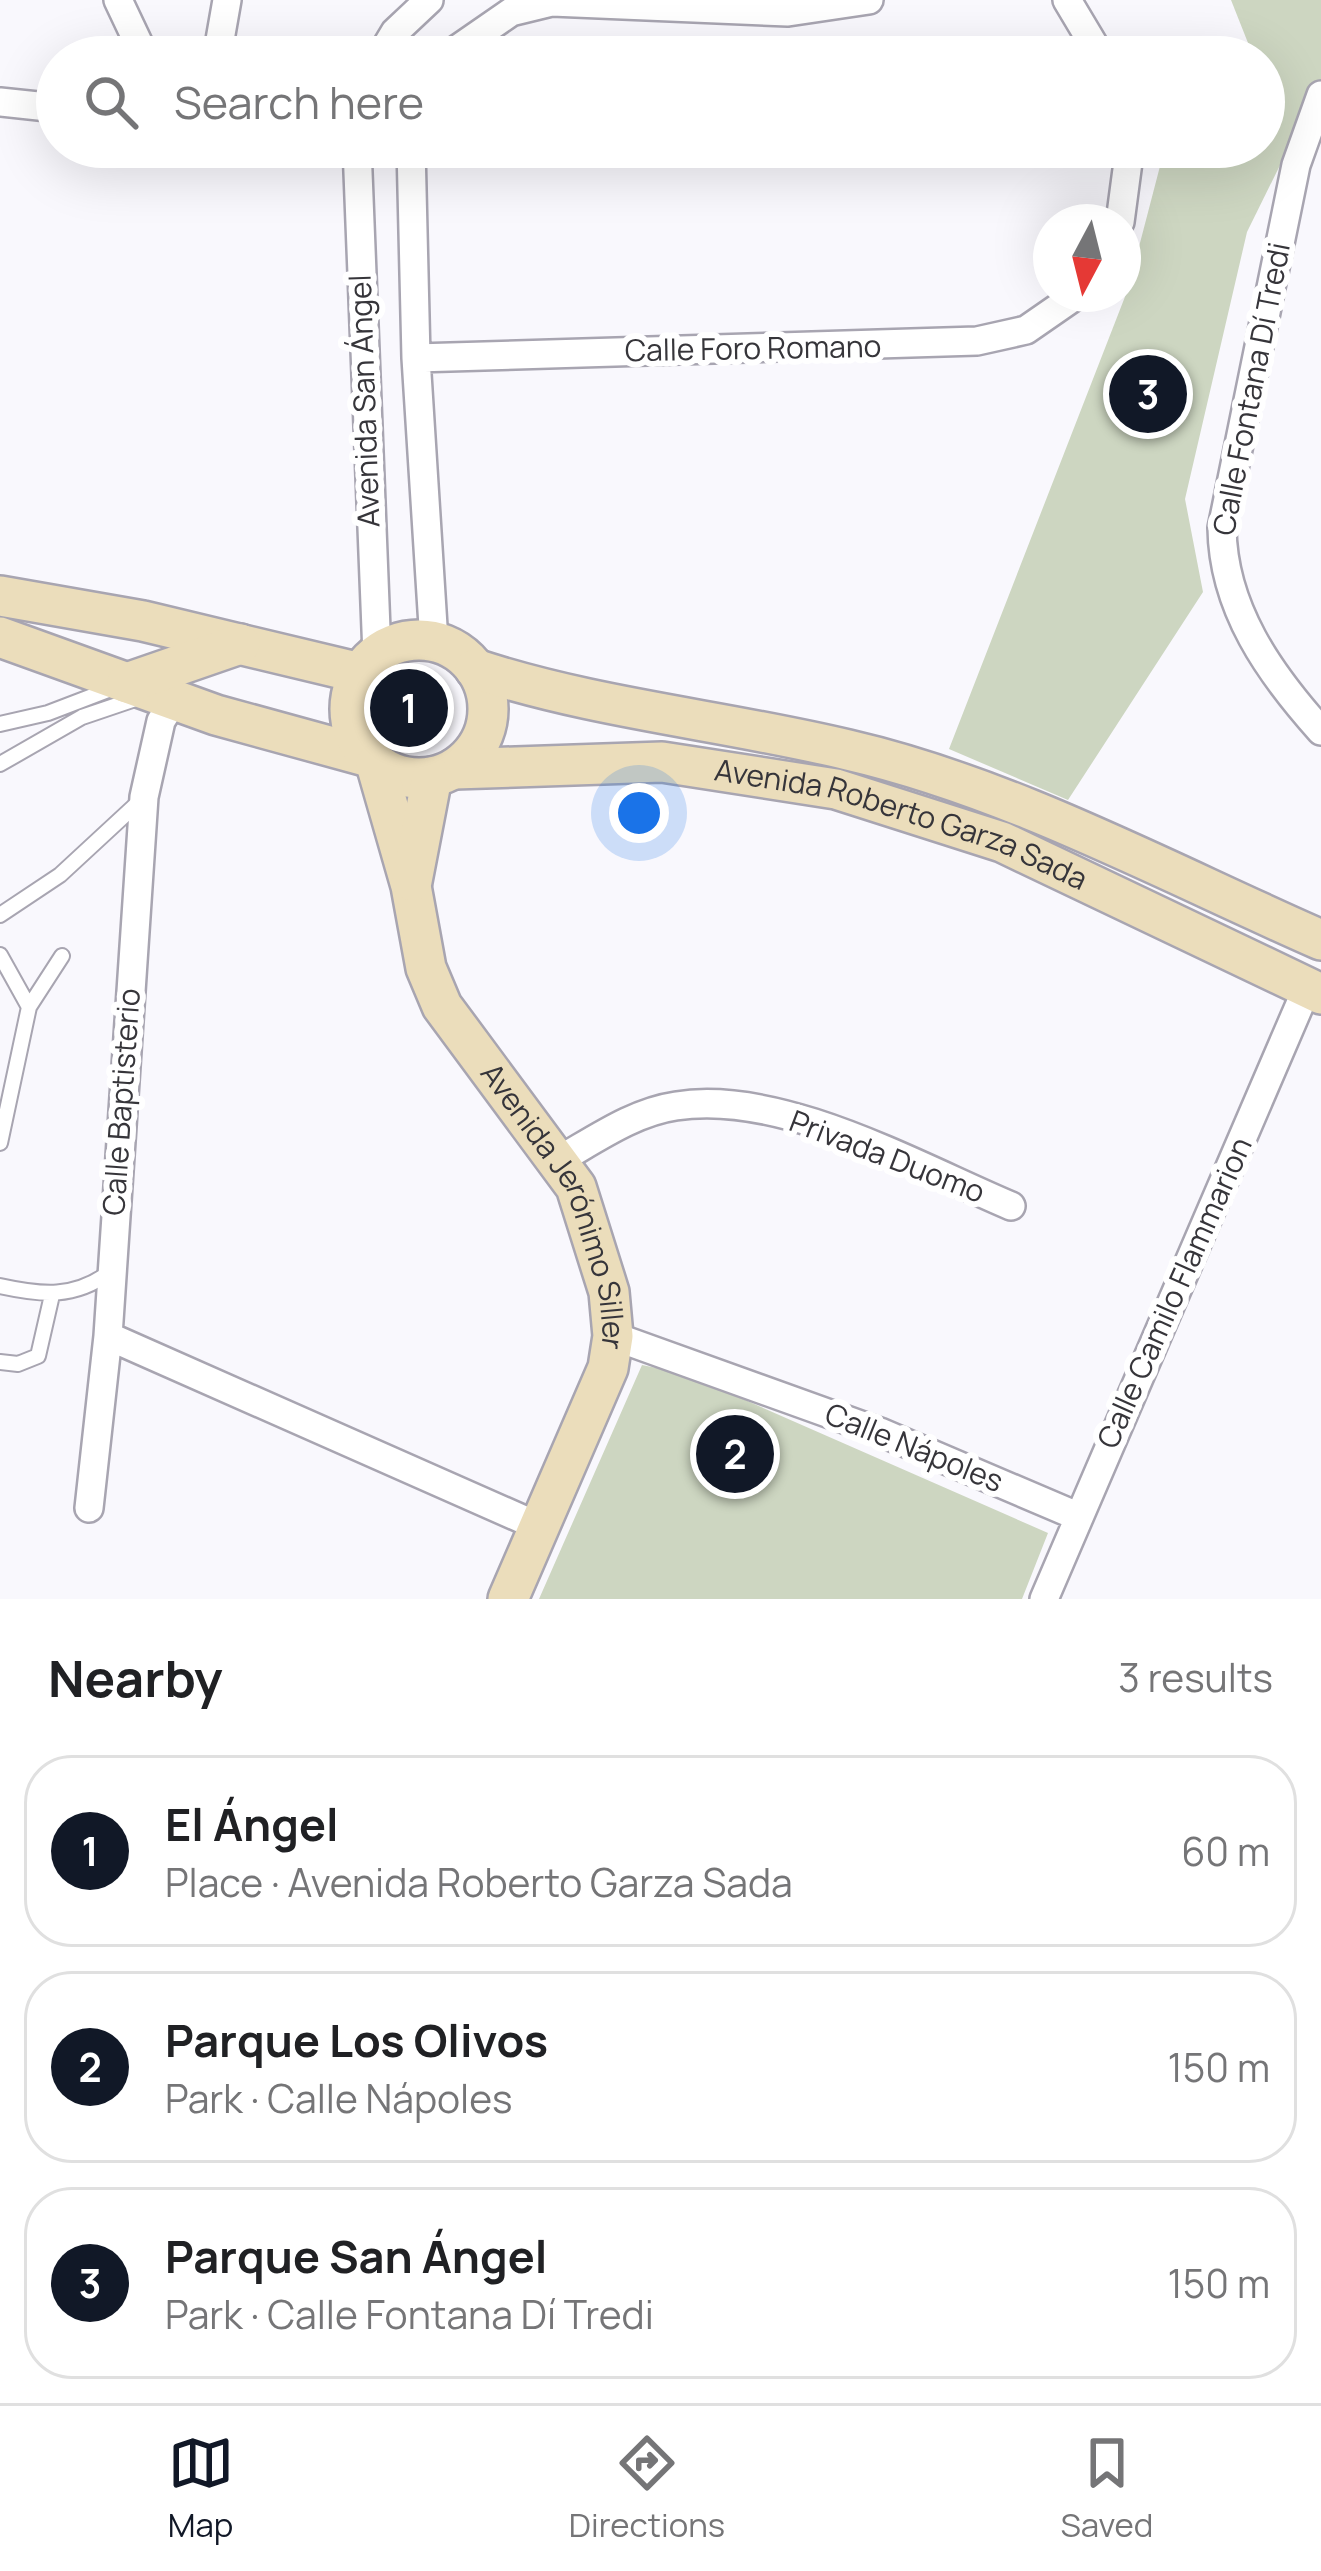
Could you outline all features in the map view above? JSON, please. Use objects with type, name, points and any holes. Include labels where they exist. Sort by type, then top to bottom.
[{"type":"street","points":[[118,0],[135,36]]},
{"type":"street","points":[[221,36],[227,0]]},
{"type":"street","points":[[393,36],[429,0]]},
{"type":"street","points":[[476,36],[511,12],[552,2],[788,12],[869,0]]},
{"type":"street","points":[[1067,0],[1088,36]]},
{"type":"street","name":"Calle Fontana Dí Tredi","points":[[1321,95],[1295,165],[1222,567],[1238,613],[1258,650],[1321,731]]},
{"type":"street","points":[[0,102],[36,106]]},
{"type":"street","name":"Avenida San Ángel","points":[[357,168],[368,664]]},
{"type":"street","name":"Avenida San Ángel","points":[[411,168],[416,358],[434,642]]},
{"type":"street","points":[[1122,204],[1127,168]]},
{"type":"street","name":"Calle Foro Romano","points":[[416,358],[976,341],[1026,330],[1052,312]]},
{"type":"street","points":[[0,596],[239,644],[368,664],[414,640],[434,642],[475,668],[485,689],[484,734],[443,773],[403,776],[373,760],[152,692],[0,638]]},
{"type":"street","points":[[152,692],[239,644]]},
{"type":"street","points":[[368,664],[350,708],[352,726],[373,760]]},
{"type":"street","name":"Avenida Roberto Garza Sada","points":[[475,668],[595,704],[849,750],[934,774],[1321,940]]},
{"type":"street","name":"Calle Baptisterio","points":[[89,1508],[108,1336],[144,797],[161,721],[152,692]]},
{"type":"street","name":"Avenida Jerónimo Siller","points":[[373,760],[411,886],[426,968],[442,1006],[575,1186],[596,1247],[613,1336],[602,1384],[508,1599]]},
{"type":"street","name":"Avenida Roberto Garza Sada","points":[[443,773],[662,762],[836,789],[1002,842],[1314,991]]},
{"type":"street","name":"Avenida Jerónimo Siller","points":[[411,886],[443,773]]},
{"type":"street","name":"Calle Camilo Flammarion","points":[[1044,1599],[1314,991]]},
{"type":"street","name":"Privada Duomo","points":[[559,1160],[642,1114],[723,1103],[785,1116],[851,1138],[1011,1206]]},
{"type":"street","points":[[108,1336],[540,1527]]},
{"type":"street","name":"Calle Nápoles","points":[[613,1336],[860,1424],[1077,1516]]},
{"type":"lane","points":[[0,724],[152,692]]},
{"type":"lane","points":[[0,764],[82,717],[152,692]]},
{"type":"lane","points":[[0,915],[60,875],[144,797]]},
{"type":"lane","points":[[0,955],[29,1007]]},
{"type":"lane","points":[[0,1143],[29,1007],[62,956]]},
{"type":"lane","points":[[0,1286],[52,1295],[93,1284],[110,1272]]},
{"type":"lane","points":[[0,1362],[18,1364],[38,1356],[52,1295]]},
{"type":"green space","points":[[1231,0],[1321,0],[1321,82],[1285,155],[1285,36],[1245,36]]},
{"type":"green space","points":[[1160,168],[1279,168],[1247,232],[1185,499],[1203,592],[1068,800],[949,749],[1119,312],[1141,312],[1141,239]]},
{"type":"green space","points":[[642,1365],[686,1374],[1048,1533],[1022,1599],[539,1599]]},
{"type":"place","name":"Parque San Ángel","points":[[1148,394]]},
{"type":"place","name":"El Ángel","points":[[409,708]]},
{"type":"place","name":"Parque Los Olivos","points":[[735,1454]]}]
